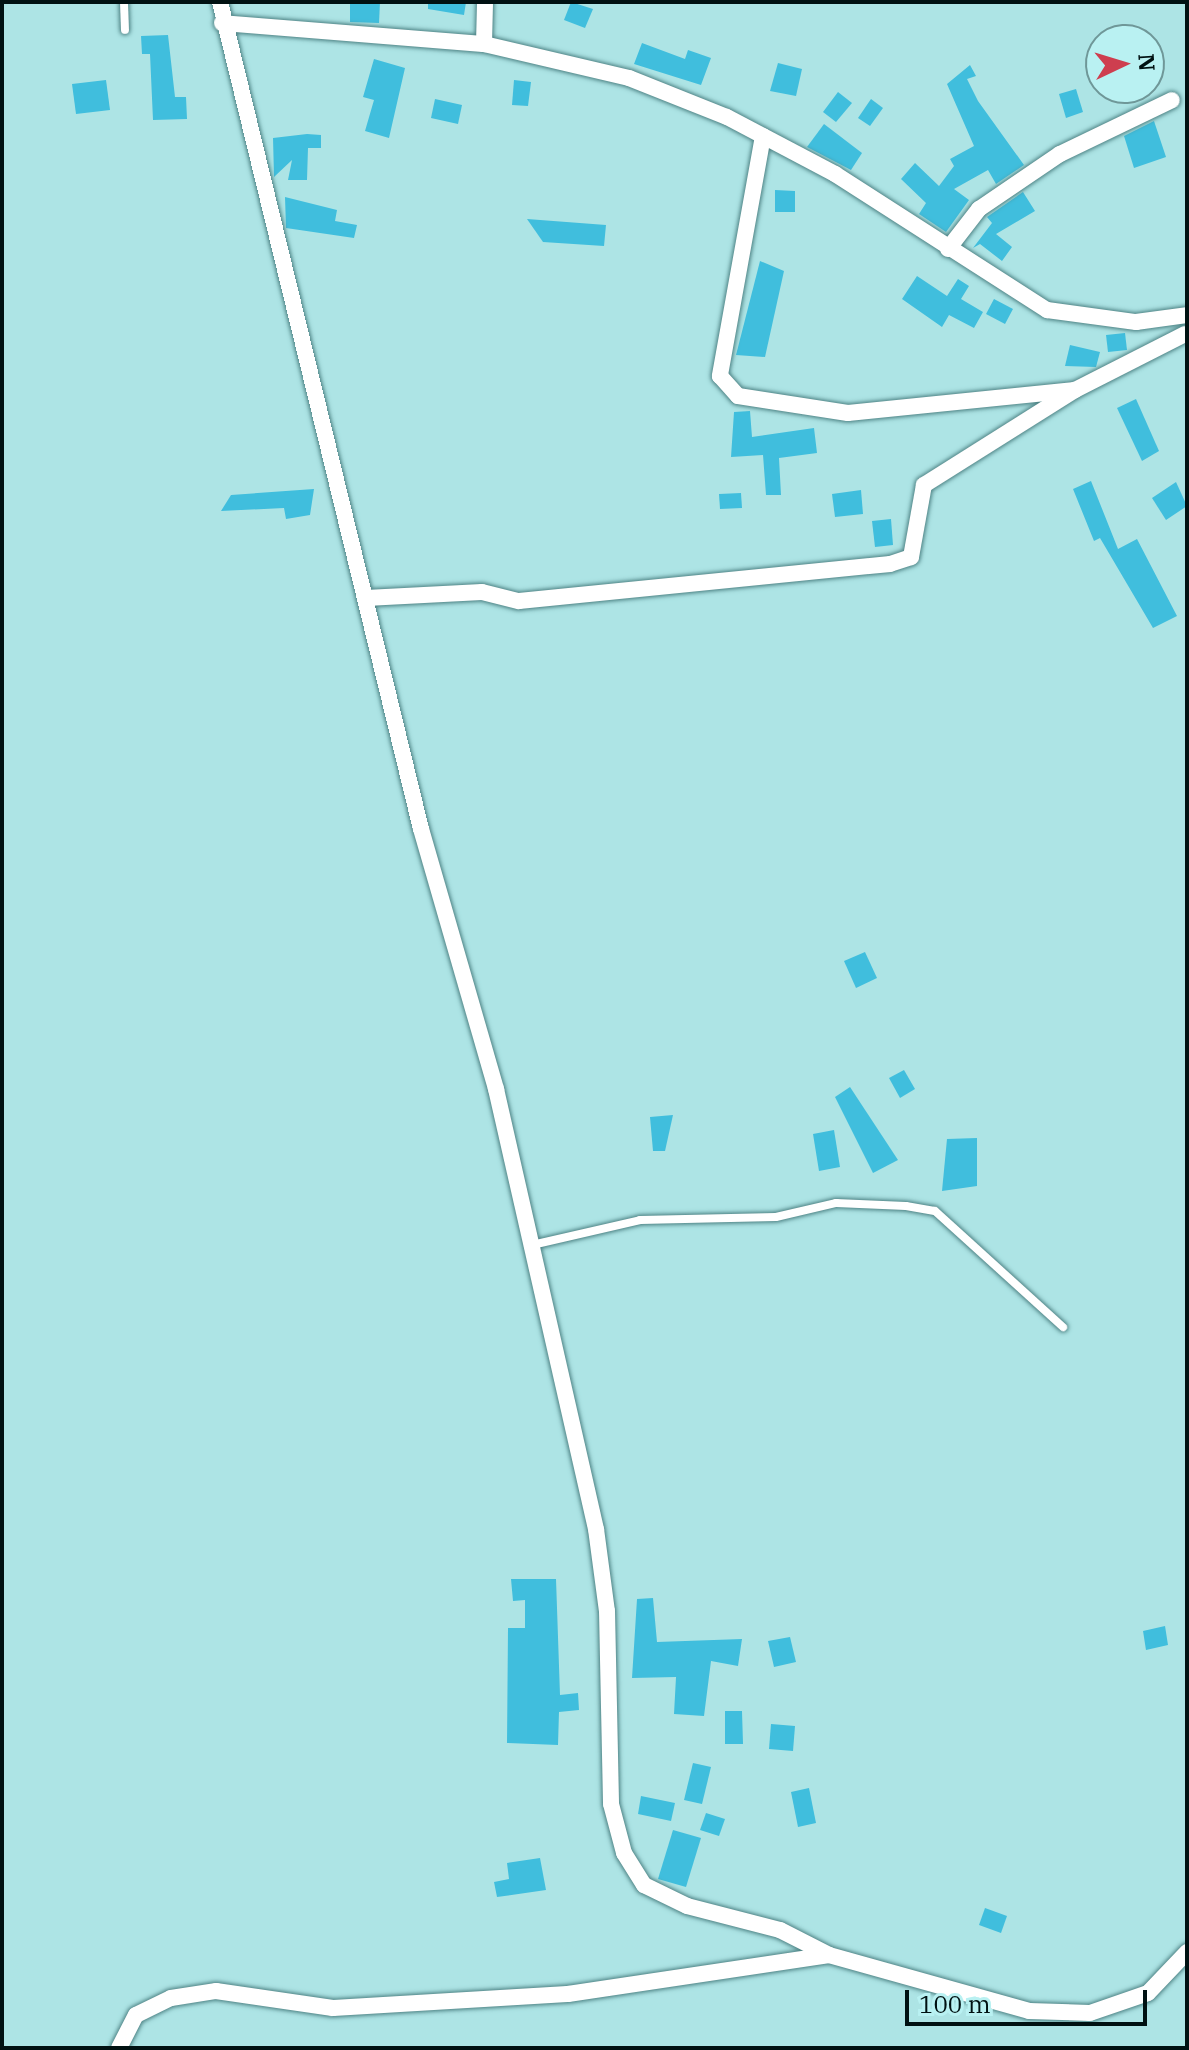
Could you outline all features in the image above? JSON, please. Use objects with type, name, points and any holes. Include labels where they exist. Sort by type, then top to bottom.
[{"type":"street","points":[[220,2],[222,23],[366,598],[532,1245],[596,1529],[607,1611],[611,1804],[624,1853],[644,1885],[687,1906],[780,1930],[829,1955],[1029,2011],[1090,2013],[1148,1993],[1187,1952]]},
{"type":"street","points":[[484,44],[485,2]]},
{"type":"street","points":[[222,23],[484,44],[629,78],[763,136],[1047,310],[1185,327]]},
{"type":"street","points":[[948,249],[979,209],[1060,154],[1172,100]]},
{"type":"street","points":[[763,136],[720,376],[725,390],[848,413],[1075,390]]},
{"type":"street","points":[[366,598],[482,592],[519,601],[890,564],[911,557],[924,485],[1075,390],[1185,327]]},
{"type":"street","points":[[119,2048],[136,2015],[171,1998],[216,1991],[333,2008],[552,1995],[829,1955]]},
{"type":"lane","points":[[124,2],[125,30]]},
{"type":"lane","points":[[532,1245],[640,1220],[776,1217],[836,1203],[906,1206],[935,1211],[1063,1327]]},
{"type":"building","points":[[350,2],[380,2],[379,23],[350,22]]},
{"type":"building","points":[[428,2],[466,2],[464,15],[428,9]]},
{"type":"building","points":[[571,2],[593,9],[585,28],[564,20]]},
{"type":"building","points":[[168,35],[175,97],[186,97],[187,119],[153,120],[150,54],[142,54],[141,36]]},
{"type":"building","points":[[642,43],[685,59],[688,50],[711,58],[701,85],[634,64]]},
{"type":"building","points":[[374,59],[405,68],[389,138],[365,131],[374,100],[363,97]]},
{"type":"building","points":[[778,63],[802,69],[796,96],[770,91]]},
{"type":"building","points":[[970,65],[976,76],[967,79],[978,101],[1024,165],[996,184],[988,170],[954,189],[969,200],[946,232],[919,214],[926,203],[901,179],[915,163],[939,186],[954,166],[950,159],[974,146],[947,84]]},
{"type":"building","points":[[106,80],[110,110],[76,114],[72,84]]},
{"type":"building","points":[[514,80],[531,82],[528,106],[512,105]]},
{"type":"building","points":[[1076,89],[1083,112],[1066,118],[1059,94]]},
{"type":"building","points":[[838,92],[852,103],[836,122],[823,112]]},
{"type":"building","points":[[435,99],[462,105],[458,124],[431,118]]},
{"type":"building","points":[[871,99],[883,108],[870,126],[858,118]]},
{"type":"building","points":[[1154,121],[1166,157],[1134,168],[1124,136]]},
{"type":"building","points":[[824,124],[862,153],[851,170],[807,147]]},
{"type":"building","points":[[321,135],[321,148],[308,148],[307,180],[288,180],[292,160],[274,177],[273,138]]},
{"type":"building","points":[[775,190],[795,191],[795,212],[775,212]]},
{"type":"building","points":[[1023,192],[1035,211],[996,234],[1012,247],[1002,261],[980,244],[973,248],[992,223],[987,217]]},
{"type":"building","points":[[285,197],[337,210],[335,221],[357,225],[354,238],[286,228]]},
{"type":"building","points":[[527,219],[606,225],[604,246],[543,242]]},
{"type":"building","points":[[760,261],[784,271],[765,357],[736,355]]},
{"type":"building","points":[[917,276],[947,296],[958,279],[969,286],[961,299],[983,312],[974,328],[949,315],[942,327],[902,299]]},
{"type":"building","points":[[994,299],[1013,309],[1005,324],[986,314]]},
{"type":"building","points":[[1125,333],[1127,350],[1108,352],[1106,335]]},
{"type":"building","points":[[1070,345],[1100,352],[1096,367],[1065,366]]},
{"type":"building","points":[[1136,399],[1159,451],[1142,461],[1117,408]]},
{"type":"building","points":[[750,411],[752,437],[814,428],[817,453],[779,458],[781,495],[766,495],[763,455],[731,457],[734,412]]},
{"type":"building","points":[[1091,481],[1118,549],[1137,539],[1177,616],[1153,628],[1100,538],[1094,541],[1073,489]]},
{"type":"building","points":[[1176,482],[1187,506],[1166,520],[1152,498]]},
{"type":"building","points":[[314,489],[310,515],[286,519],[284,508],[221,511],[231,495]]},
{"type":"building","points":[[861,490],[863,514],[835,517],[832,494]]},
{"type":"building","points":[[741,493],[742,508],[720,509],[719,494]]},
{"type":"building","points":[[891,519],[893,545],[875,547],[872,521]]},
{"type":"building","points":[[865,952],[877,978],[856,988],[844,961]]},
{"type":"building","points":[[904,1070],[915,1089],[900,1098],[889,1078]]},
{"type":"building","points":[[850,1087],[898,1160],[873,1173],[835,1097]]},
{"type":"building","points":[[673,1115],[665,1151],[653,1151],[650,1117]]},
{"type":"building","points":[[834,1130],[840,1167],[819,1171],[813,1134]]},
{"type":"building","points":[[977,1138],[977,1186],[942,1191],[947,1139]]},
{"type":"building","points":[[511,1579],[556,1579],[560,1695],[578,1693],[579,1710],[559,1712],[558,1745],[507,1743],[508,1628],[525,1628],[525,1600],[513,1601]]},
{"type":"building","points":[[653,1598],[657,1642],[742,1639],[738,1666],[711,1661],[704,1716],[674,1714],[676,1677],[632,1678],[637,1599]]},
{"type":"building","points":[[1165,1626],[1168,1645],[1146,1650],[1143,1631]]},
{"type":"building","points":[[790,1637],[796,1662],[774,1667],[768,1641]]},
{"type":"building","points":[[725,1711],[742,1711],[743,1744],[725,1744]]},
{"type":"building","points":[[771,1724],[795,1726],[793,1751],[769,1749]]},
{"type":"building","points":[[693,1763],[711,1767],[702,1804],[684,1800]]},
{"type":"building","points":[[809,1788],[816,1823],[798,1827],[791,1792]]},
{"type":"building","points":[[641,1796],[675,1803],[671,1821],[638,1814]]},
{"type":"building","points":[[706,1813],[725,1819],[719,1836],[700,1830]]},
{"type":"building","points":[[673,1830],[701,1838],[686,1887],[658,1879]]},
{"type":"building","points":[[540,1858],[546,1890],[497,1897],[494,1882],[509,1879],[507,1863]]},
{"type":"building","points":[[985,1908],[1007,1916],[1001,1933],[979,1925]]}]
